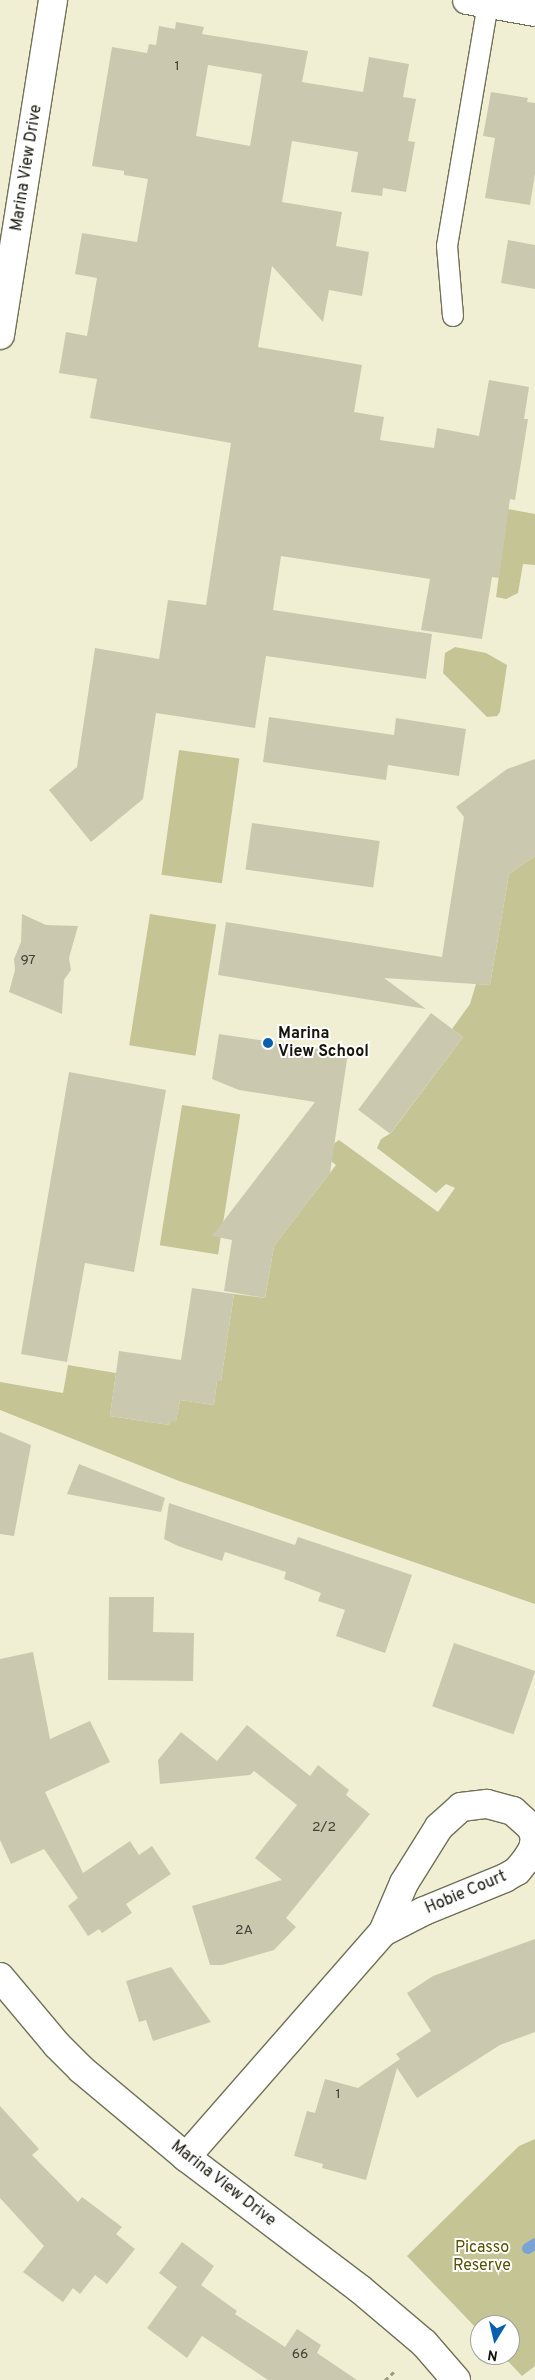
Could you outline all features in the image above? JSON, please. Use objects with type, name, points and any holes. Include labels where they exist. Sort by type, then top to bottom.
[{"type":"street","name":"Marina View Drive","points":[[0,335],[54,0]]},
{"type":"street","points":[[477,2],[535,12]]},
{"type":"street","name":"Hobie Court","points":[[186,2157],[383,1932],[409,1875],[439,1827],[456,1811],[474,1804],[487,1804],[513,1811],[531,1827],[535,1837],[533,1849],[517,1871],[505,1878],[424,1911],[383,1932]]},
{"type":"street","name":"Marina View Drive","points":[[0,1977],[57,2045],[82,2070],[186,2157],[360,2289],[424,2343],[456,2380]]},
{"type":"lane","points":[[453,316],[448,246],[477,2]]},
{"type":"path","points":[[386,2380],[394,2372]]},
{"type":"green space","points":[[508,509],[535,514],[535,565],[523,564],[518,593],[506,599],[496,597]]},
{"type":"green space","points":[[455,647],[486,653],[507,665],[500,712],[497,716],[487,717],[443,673],[445,653]]},
{"type":"green space","points":[[179,750],[239,758],[222,883],[161,875]]},
{"type":"green space","points":[[535,856],[535,1604],[179,1481],[0,1410],[0,1382],[63,1393],[68,1365],[116,1373],[110,1416],[169,1425],[170,1421],[176,1421],[180,1400],[214,1405],[217,1381],[221,1381],[234,1294],[265,1298],[274,1246],[336,1165],[321,1153],[339,1140],[438,1212],[455,1188],[446,1184],[436,1193],[377,1148],[381,1139],[391,1133],[463,1037],[452,1029],[470,1004],[476,984],[490,985],[509,874]]},
{"type":"green space","points":[[150,914],[216,924],[195,1056],[129,1045]]},
{"type":"green space","points":[[182,1105],[240,1114],[218,1254],[160,1245]]},
{"type":"green space","name":"Picasso Reserve","points":[[535,2139],[535,2366],[522,2376],[512,2365],[520,2365],[520,2315],[470,2315],[470,2322],[407,2256],[519,2146]]},
{"type":"building","points":[[176,22],[204,27],[202,34],[308,51],[302,82],[363,92],[369,57],[409,64],[403,97],[416,99],[408,141],[415,142],[406,192],[383,188],[382,196],[351,192],[358,152],[292,141],[282,202],[342,212],[336,246],[369,252],[362,296],[329,290],[323,322],[272,266],[258,347],[362,365],[354,412],[384,417],[380,440],[434,448],[437,428],[479,436],[489,380],[529,387],[524,419],[528,419],[515,500],[510,499],[499,578],[492,577],[482,639],[421,630],[430,579],[281,556],[273,610],[432,634],[426,679],[266,656],[255,728],[156,713],[143,799],[91,842],[49,790],[77,767],[95,648],[159,659],[168,600],[206,605],[231,443],[90,418],[97,379],[59,373],[66,332],[87,336],[97,278],[75,274],[82,233],[137,242],[148,179],[124,175],[124,171],[92,166],[112,47],[147,53],[149,44],[156,45],[159,26],[175,29]],"holes":[[[208,65],[262,74],[250,146],[196,136]]]},
{"type":"building","points":[[491,92],[528,98],[527,102],[535,103],[535,174],[530,205],[485,198],[495,138],[483,136]]},
{"type":"building","points":[[508,240],[535,245],[535,289],[501,283]]},
{"type":"building","points":[[269,717],[394,735],[396,718],[466,729],[459,776],[388,765],[386,780],[263,762]]},
{"type":"building","points":[[535,759],[535,856],[509,874],[490,985],[384,978],[426,1009],[218,975],[226,922],[442,957],[464,817],[456,807],[507,769]]},
{"type":"building","points":[[252,823],[380,841],[373,887],[245,870]]},
{"type":"building","points":[[22,914],[46,925],[78,926],[69,958],[71,970],[64,980],[62,1014],[9,992],[15,970],[14,959],[21,942]]},
{"type":"building","points":[[431,1013],[463,1037],[390,1134],[358,1110]]},
{"type":"building","points":[[219,1034],[348,1053],[330,1173],[274,1246],[265,1298],[224,1291],[232,1240],[212,1236],[315,1102],[239,1090],[212,1079]]},
{"type":"building","points":[[69,1072],[166,1090],[134,1272],[85,1263],[67,1362],[21,1354]]},
{"type":"building","points":[[192,1288],[234,1294],[221,1381],[217,1381],[214,1405],[180,1400],[176,1422],[170,1421],[169,1425],[110,1416],[119,1351],[181,1360]]},
{"type":"building","points":[[0,1432],[31,1445],[14,1536],[0,1534]]},
{"type":"building","points":[[79,1464],[165,1498],[161,1512],[67,1494]]},
{"type":"building","points":[[169,1503],[295,1545],[298,1537],[412,1575],[385,1653],[336,1636],[345,1610],[318,1601],[321,1593],[284,1579],[286,1572],[225,1552],[222,1561],[178,1546],[164,1539]]},
{"type":"building","points":[[109,1597],[154,1597],[153,1632],[194,1633],[193,1681],[108,1680]]},
{"type":"building","points":[[454,1643],[535,1671],[514,1734],[432,1706]]},
{"type":"building","points":[[33,1652],[50,1739],[90,1721],[110,1762],[45,1792],[83,1873],[130,1841],[139,1855],[152,1846],[171,1874],[126,1904],[132,1913],[102,1933],[99,1929],[88,1936],[68,1906],[78,1898],[44,1849],[11,1864],[0,1840],[0,1659]]},
{"type":"building","points":[[247,1725],[310,1776],[318,1765],[349,1790],[346,1795],[370,1814],[286,1918],[296,1927],[274,1950],[222,1965],[210,1965],[192,1906],[282,1880],[255,1858],[297,1805],[254,1771],[250,1775],[160,1784],[158,1760],[181,1732],[217,1761]]},
{"type":"building","points":[[535,1939],[535,2032],[500,2045],[417,2098],[397,2068],[366,2180],[322,2168],[323,2164],[294,2156],[307,2111],[315,2113],[325,2079],[358,2088],[400,2059],[396,2054],[431,2031],[407,1993],[433,1976]]},
{"type":"building","points":[[171,1967],[211,2022],[153,2041],[146,2020],[139,2022],[126,1981]]},
{"type":"building","points":[[0,2106],[39,2149],[32,2155],[78,2202],[82,2197],[122,2227],[116,2234],[135,2249],[107,2284],[95,2275],[80,2294],[73,2288],[63,2302],[23,2272],[44,2246],[0,2198]]},
{"type":"building","points":[[182,2242],[214,2266],[201,2285],[237,2311],[235,2314],[285,2347],[297,2329],[321,2345],[317,2353],[357,2380],[268,2380],[202,2336],[187,2358],[147,2328],[177,2287],[159,2273]]},
{"type":"waterway","points":[[527,2248],[535,2243]]},
{"type":"place","name":"Marina View School","points":[[268,1043]]}]
